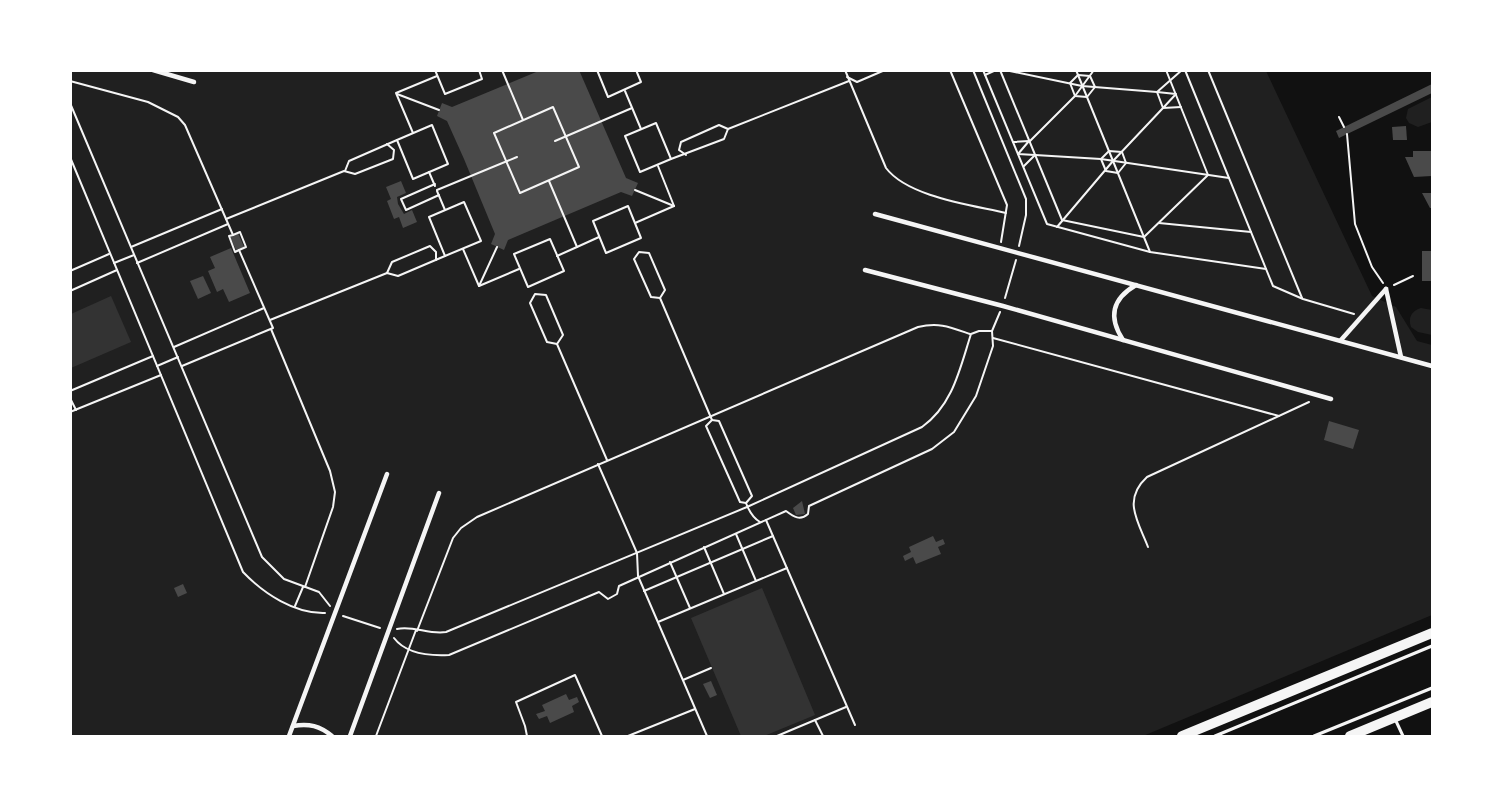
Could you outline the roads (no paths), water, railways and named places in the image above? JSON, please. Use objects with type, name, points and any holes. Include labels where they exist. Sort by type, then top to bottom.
[{"type":"main road","points":[[1182,736],[1432,633]]},
{"type":"main road","points":[[1350,736],[1432,702]]},
{"type":"street","points":[[153,70],[194,82]]},
{"type":"street","points":[[874,214],[1432,366]]},
{"type":"street","points":[[866,270],[1003,306],[1331,399]]},
{"type":"street","points":[[1123,340],[1114,323],[1114,312],[1120,298],[1136,285]]},
{"type":"street","points":[[1341,340],[1386,289],[1401,357]]},
{"type":"street","points":[[289,736],[387,474]]},
{"type":"street","points":[[350,736],[439,493]]},
{"type":"street","points":[[293,726],[307,724],[318,727],[332,736]]},
{"type":"lane","points":[[1215,736],[1432,646]]},
{"type":"lane","points":[[1314,736],[1432,688]]},
{"type":"lane","points":[[1394,718],[1403,736]]}]
